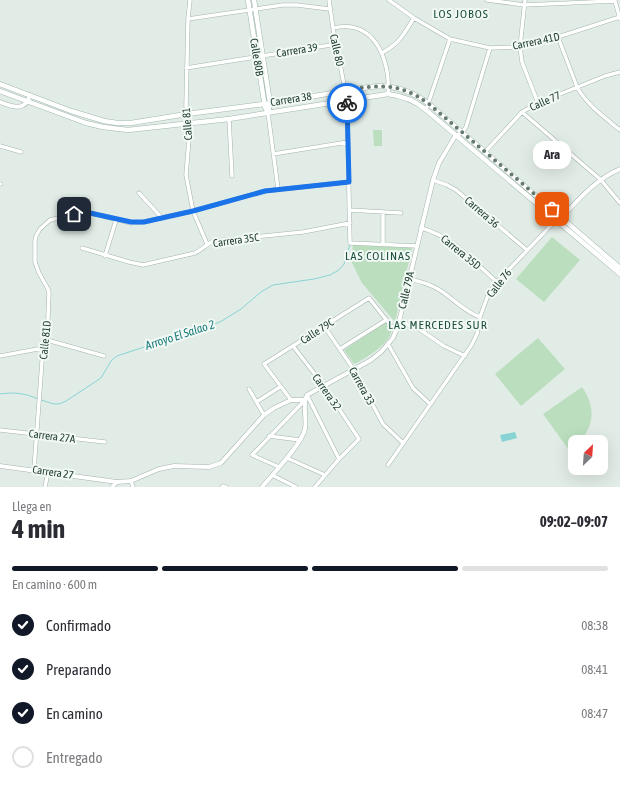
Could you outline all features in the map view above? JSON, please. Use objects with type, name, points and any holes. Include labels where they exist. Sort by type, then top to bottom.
[{"type":"main road","name":"Calle 80B","points":[[248,0],[258,56],[264,104],[268,113]]},
{"type":"main road","name":"Calle 80B","points":[[254,0],[270,103],[268,113]]},
{"type":"main road","name":"Carrera 38","points":[[0,84],[92,118],[116,123],[131,123],[379,86],[388,86],[407,91],[429,104],[485,152],[620,274]]},
{"type":"main road","name":"Carrera 38","points":[[0,91],[86,123],[128,130],[229,119],[388,94],[405,98],[414,101],[426,110],[620,268]]},
{"type":"street","name":"Calle 81","points":[[190,0],[186,68],[189,139],[186,174],[193,211],[207,244]]},
{"type":"street","name":"Calle 80","points":[[329,0],[332,28],[337,44],[347,100],[350,243],[382,244]]},
{"type":"street","name":"Carrera 41D","points":[[389,0],[414,18],[450,39],[490,48],[520,47],[620,18]]},
{"type":"street","points":[[487,0],[524,5],[614,1],[620,18]]},
{"type":"street","points":[[525,0],[520,47],[522,62],[538,103]]},
{"type":"street","points":[[188,19],[256,9],[297,5],[330,10]]},
{"type":"street","points":[[382,53],[394,46],[400,40],[414,18]]},
{"type":"street","points":[[332,28],[351,27],[366,33],[375,40],[382,53],[388,94]]},
{"type":"street","points":[[558,37],[577,87],[588,103],[620,130]]},
{"type":"street","points":[[426,110],[450,39]]},
{"type":"street","name":"Carrera 39","points":[[186,68],[337,44]]},
{"type":"street","points":[[457,135],[462,133],[466,127],[490,48]]},
{"type":"street","name":"Calle 77","points":[[485,152],[522,112],[538,103],[577,87],[620,72]]},
{"type":"street","points":[[0,102],[16,107],[28,101],[30,95]]},
{"type":"street","points":[[522,112],[601,180],[620,203]]},
{"type":"street","name":"Calle 80B","points":[[268,113],[278,190]]},
{"type":"street","points":[[229,119],[232,176]]},
{"type":"street","name":"Calle 79A","points":[[306,397],[371,360],[388,344],[396,332],[433,180],[439,163],[457,135]]},
{"type":"street","points":[[273,154],[348,142]]},
{"type":"street","points":[[0,146],[21,152]]},
{"type":"street","name":"Calle 76","points":[[388,465],[465,356],[477,334],[480,317],[488,295],[497,282],[584,193],[601,180],[620,169]]},
{"type":"street","name":"Carrera 36","points":[[433,180],[456,190],[527,250]]},
{"type":"street","points":[[106,256],[116,220],[144,222],[193,211],[250,194],[349,182]]},
{"type":"street","points":[[139,193],[162,218]]},
{"type":"street","points":[[349,210],[401,213]]},
{"type":"street","points":[[383,212],[382,244],[417,246]]},
{"type":"street","name":"Calle 81D","points":[[34,469],[43,348],[47,340],[49,293],[35,262],[36,236],[40,229],[50,220],[74,214],[90,213],[116,220]]},
{"type":"street","name":"Carrera 35C","points":[[82,248],[142,265],[195,253],[202,250],[207,244],[214,241],[303,232],[350,223]]},
{"type":"street","name":"Carrera 35D","points":[[421,228],[446,238],[497,282]]},
{"type":"street","points":[[409,279],[422,282],[440,290],[464,310],[480,317]]},
{"type":"street","name":"Calle 79C","points":[[280,387],[264,364],[324,326],[369,298],[386,320]]},
{"type":"street","points":[[340,349],[386,320],[396,332]]},
{"type":"street","points":[[399,322],[419,329],[444,346],[465,356]]},
{"type":"street","name":"Carrera 33","points":[[324,326],[354,370],[383,424],[403,443]]},
{"type":"street","points":[[47,340],[104,356]]},
{"type":"street","points":[[388,344],[413,388],[430,404]]},
{"type":"street","name":"Carrera 32","points":[[293,346],[324,386],[359,439],[339,459]]},
{"type":"street","points":[[0,356],[43,348]]},
{"type":"street","points":[[258,401],[280,387],[291,400]]},
{"type":"street","points":[[249,389],[258,401],[264,415],[274,408],[291,400],[306,397]]},
{"type":"street","points":[[279,467],[252,455],[306,397]]},
{"type":"street","points":[[262,487],[287,458],[300,440],[305,430],[306,397]]},
{"type":"street","points":[[306,397],[339,459],[315,487]]},
{"type":"street","name":"Carrera 27","points":[[0,466],[34,469],[117,482],[131,481],[159,469],[174,466],[209,467],[221,463],[264,415]]},
{"type":"street","name":"Carrera 27A","points":[[0,430],[104,442]]},
{"type":"street","points":[[269,436],[300,440]]},
{"type":"street","points":[[287,458],[325,475]]},
{"type":"street","points":[[45,487],[48,472]]},
{"type":"street","points":[[272,475],[296,487]]},
{"type":"street","points":[[131,481],[133,487]]},
{"type":"street","points":[[112,487],[117,482]]},
{"type":"green space","points":[[373,130],[382,130],[382,146],[374,146]]},
{"type":"green space","points":[[552,237],[580,260],[544,302],[516,279]]},
{"type":"green space","points":[[353,245],[412,248],[395,322],[362,283],[351,261]]},
{"type":"green space","points":[[386,322],[391,330],[389,337],[375,351],[354,364],[344,350]]},
{"type":"green space","points":[[538,338],[565,369],[521,406],[495,374]]},
{"type":"green space","points":[[582,387],[589,401],[592,414],[585,435],[568,435],[568,449],[543,414]]},
{"type":"water","points":[[515,432],[517,438],[502,442],[500,435]]},
{"type":"waterway","name":"Arroyo El Salao 2","points":[[41,400],[54,404],[59,404],[66,401],[101,378],[111,361],[117,356],[220,322],[241,309],[261,292],[273,285],[330,275],[339,270],[344,264],[350,244]]},
{"type":"waterway","name":"Arroyo El Salao 2","points":[[0,394],[10,393],[29,395],[38,399]]},
{"type":"way so far","points":[[347,103],[346,90],[369,87],[388,86],[416,95],[429,104],[552,209]]},
{"type":"place","name":"Ara","points":[[552,209]]},
{"type":"district","name":"LOS JOBOS","points":[[461,14]]},
{"type":"district","name":"LAS COLINAS","points":[[378,256]]},
{"type":"district","name":"LAS MERCEDES SUR","points":[[438,325]]},
{"type":"route","points":[[74,214],[90,213],[116,220],[144,222],[193,211],[265,191],[349,182],[347,103]]}]
